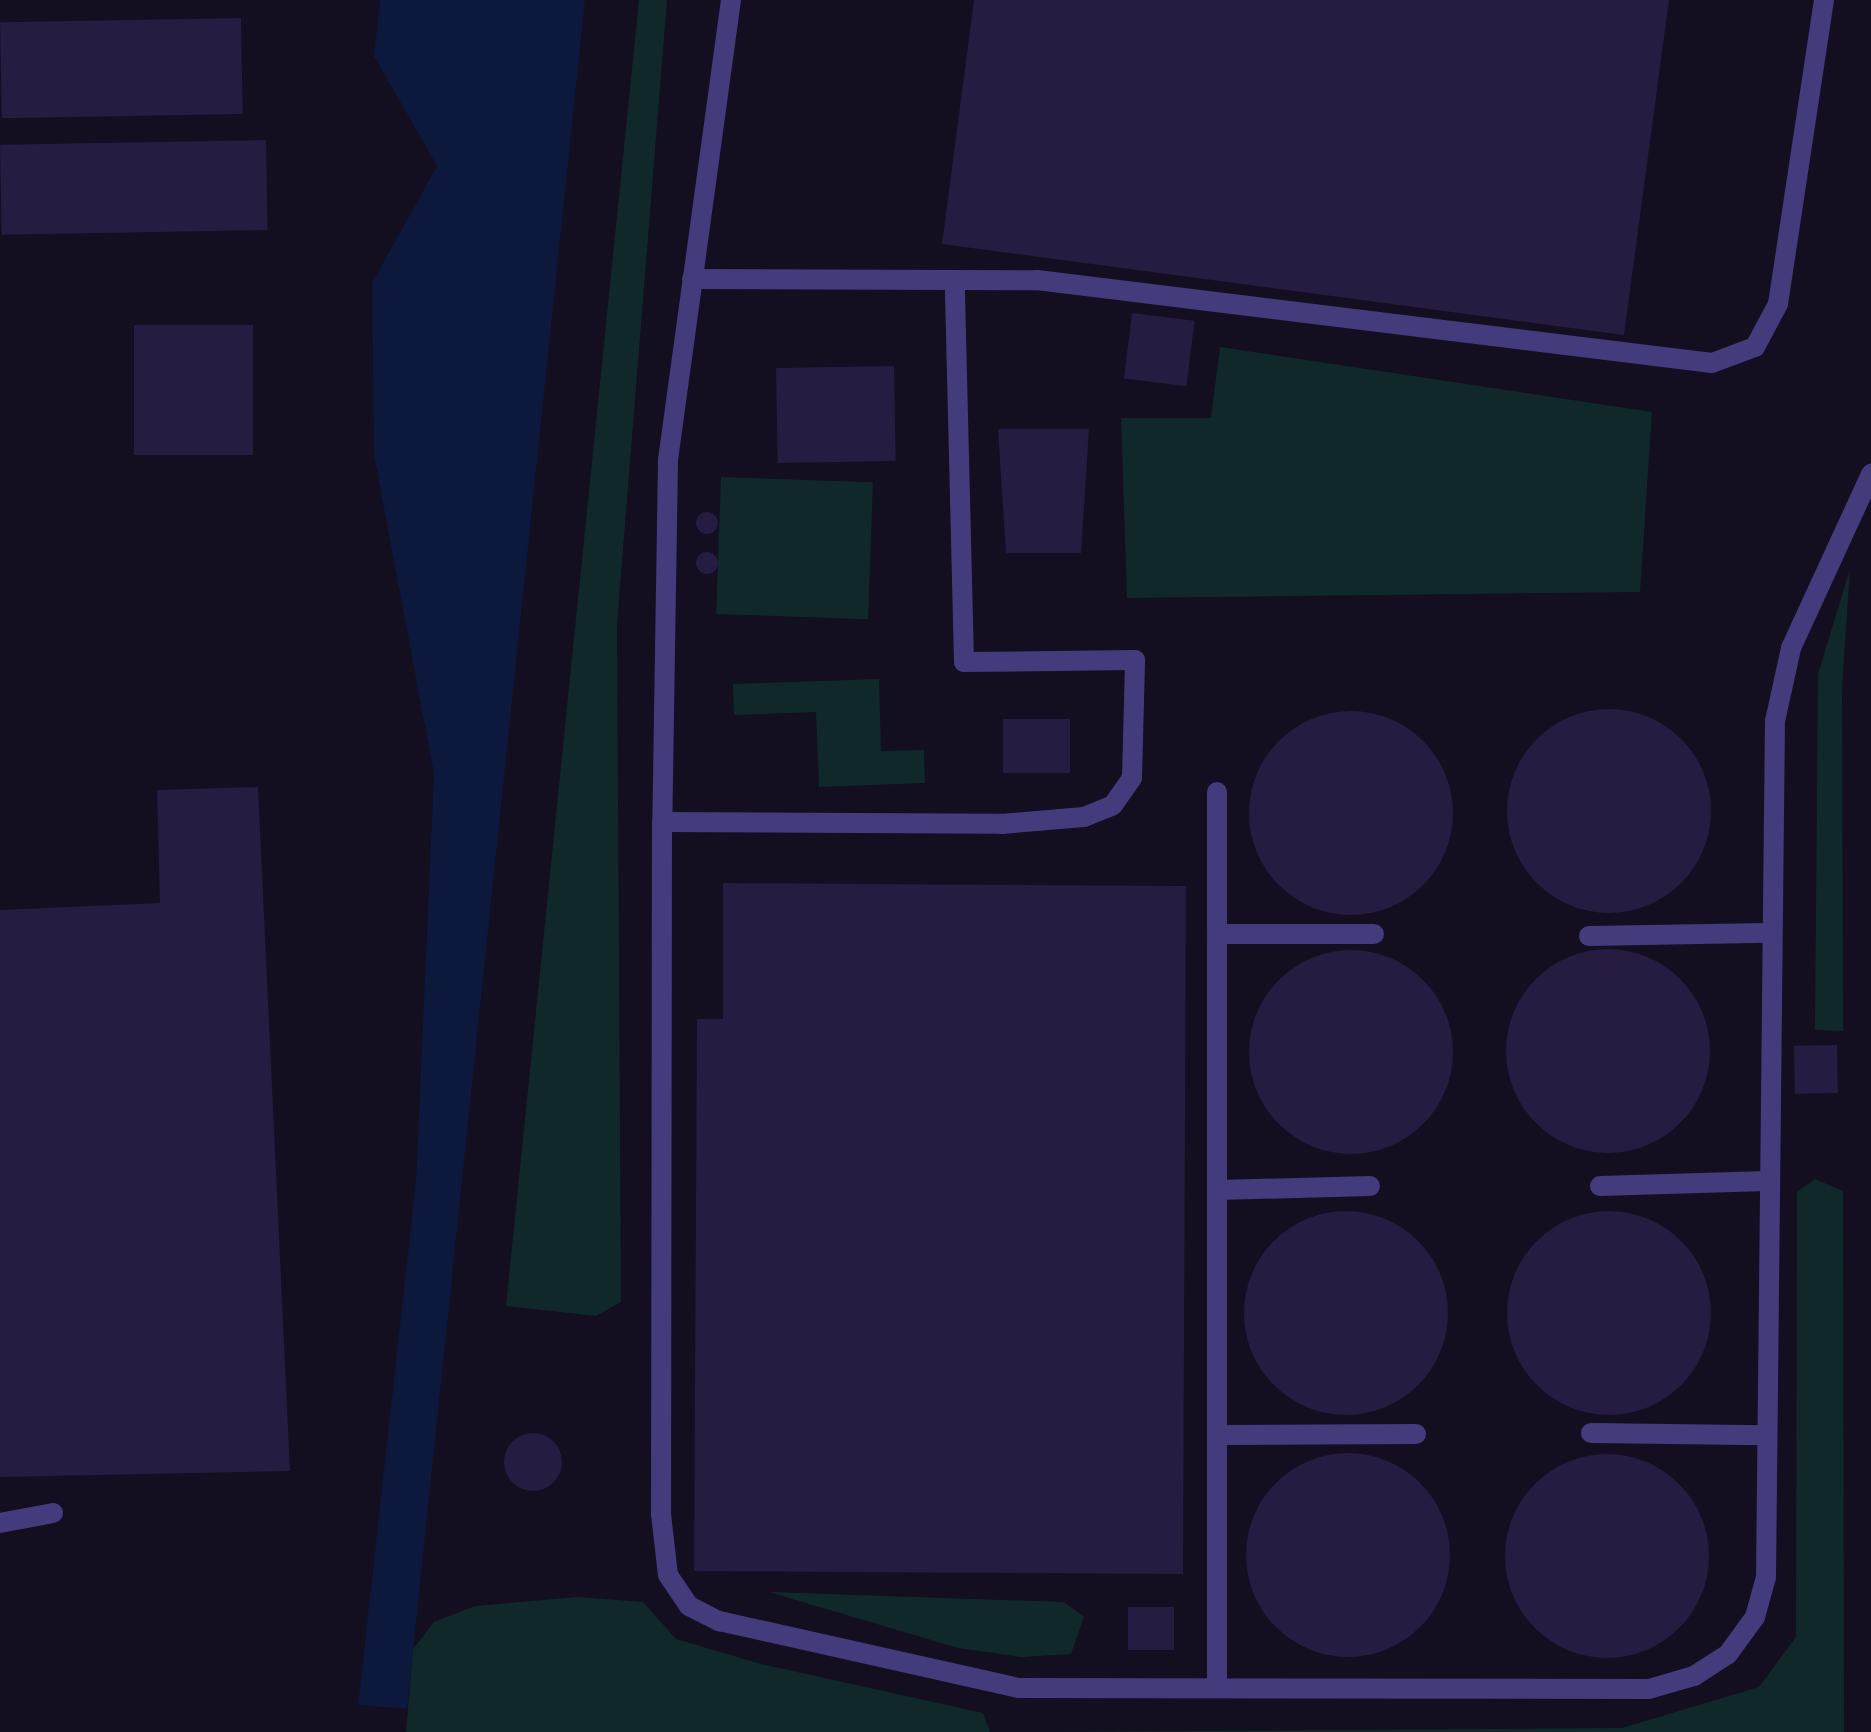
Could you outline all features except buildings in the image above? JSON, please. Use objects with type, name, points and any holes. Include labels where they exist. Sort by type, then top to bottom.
[{"type":"lane","points":[[731,0],[668,460],[662,822],[661,1514],[668,1575],[689,1606],[719,1621],[1019,1688],[1649,1689],[1694,1676],[1728,1654],[1755,1617],[1766,1577],[1768,933],[1775,721],[1791,648],[1871,474]]},
{"type":"lane","points":[[692,279],[1037,280],[1712,363],[1755,347],[1778,304],[1824,0]]},
{"type":"lane","points":[[662,822],[1002,824],[1084,817],[1113,805],[1132,778],[1135,660],[964,662],[955,282]]},
{"type":"lane","points":[[1217,792],[1217,1688]]},
{"type":"lane","points":[[1589,936],[1768,933]]},
{"type":"lane","points":[[1217,934],[1374,934]]},
{"type":"lane","points":[[1600,1186],[1767,1181]]},
{"type":"lane","points":[[1218,1190],[1370,1186]]},
{"type":"lane","points":[[1591,1433],[1766,1435]]},
{"type":"lane","points":[[1218,1435],[1416,1434]]},
{"type":"lane","points":[[0,1523],[53,1513]]},
{"type":"green space","points":[[639,0],[667,0],[617,624],[621,1302],[596,1316],[506,1306]]},
{"type":"green space","points":[[1220,347],[1652,412],[1640,592],[1127,598],[1121,418],[1211,418]]},
{"type":"green space","points":[[721,477],[873,482],[868,619],[716,614]]},
{"type":"green space","points":[[1850,569],[1842,687],[1843,1031],[1815,1030],[1818,674]]},
{"type":"green space","points":[[879,679],[881,751],[924,750],[925,783],[819,787],[816,712],[734,715],[733,684]]},
{"type":"green space","points":[[1815,1179],[1843,1191],[1844,1732],[1048,1732],[1622,1728],[1759,1687],[1796,1637],[1797,1192]]},
{"type":"green space","points":[[769,1592],[1064,1602],[1084,1617],[1071,1654],[1021,1657],[958,1648]]},
{"type":"green space","points":[[578,1597],[643,1602],[676,1639],[761,1664],[983,1713],[990,1732],[406,1732],[413,1649],[434,1622],[475,1606]]},
{"type":"water","points":[[380,0],[585,0],[407,1709],[358,1705],[416,1181],[434,774],[374,455],[372,283],[437,166],[374,56]]}]
